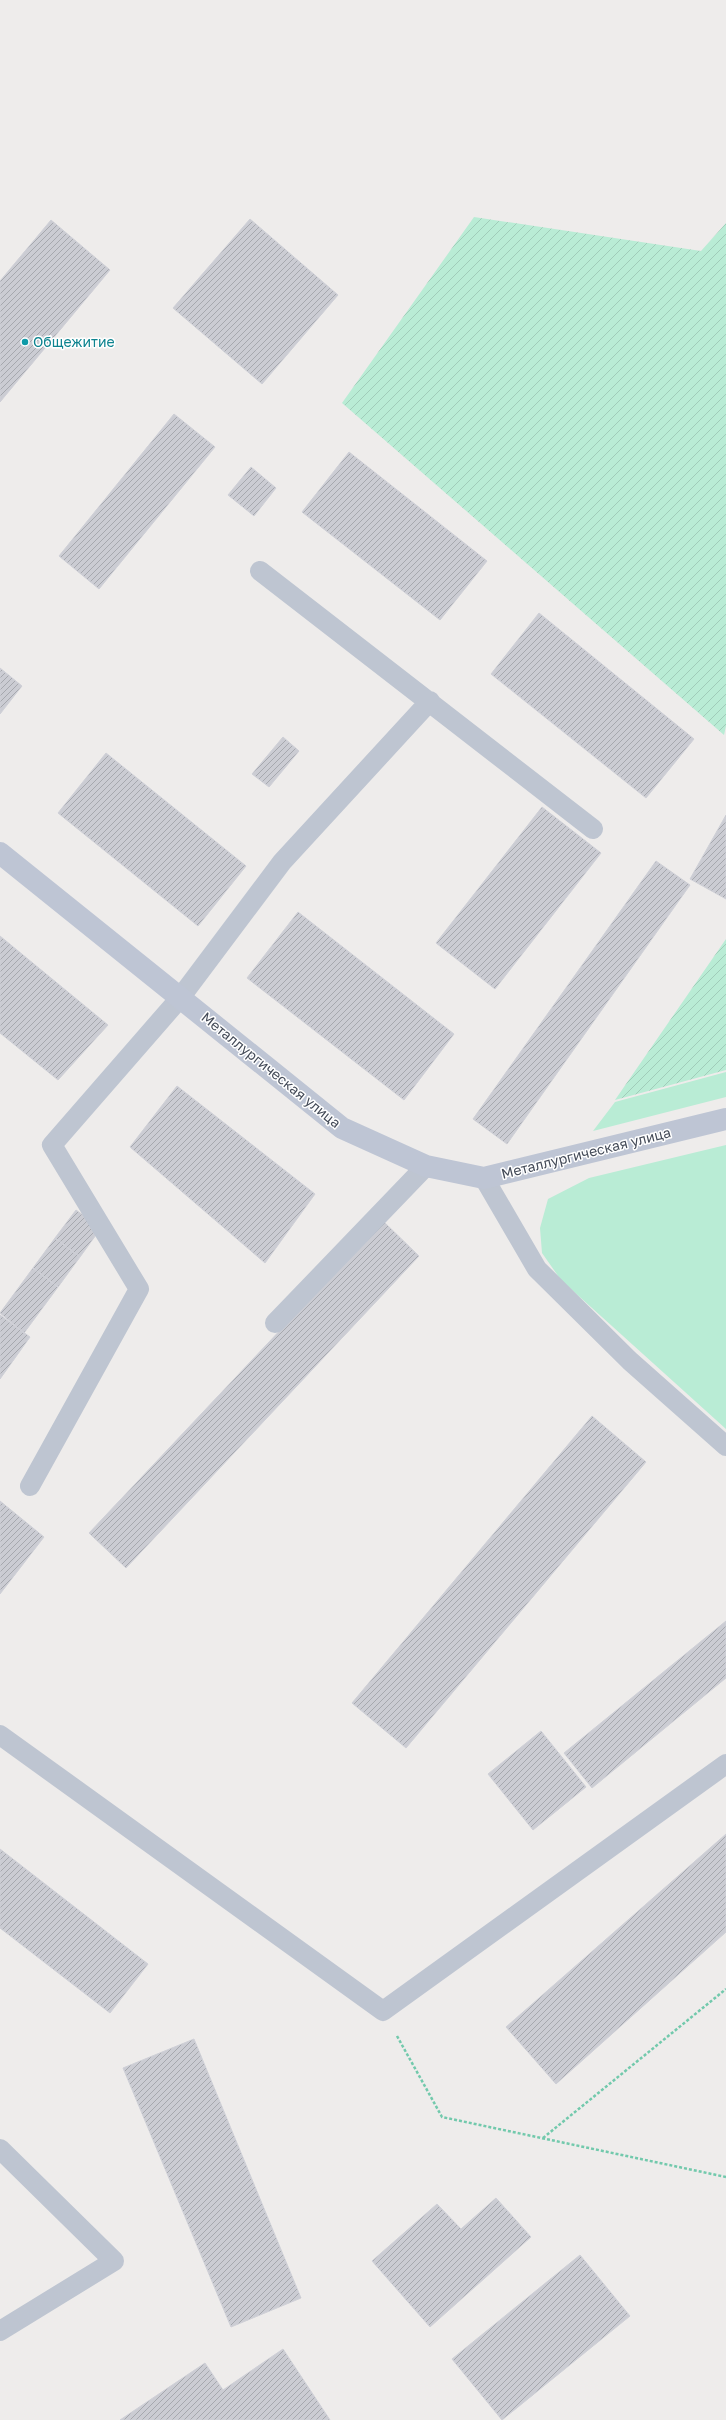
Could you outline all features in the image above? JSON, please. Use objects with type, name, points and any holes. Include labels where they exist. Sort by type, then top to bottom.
[{"type":"street","name":"Металлургическая улица","points":[[0,853],[342,1128],[426,1166],[484,1178],[726,1119]]},
{"type":"lane","points":[[260,571],[430,701],[593,829]]},
{"type":"lane","points":[[30,1486],[139,1289],[52,1145],[180,998],[282,862],[430,701]]},
{"type":"lane","points":[[275,1324],[426,1166]]},
{"type":"lane","points":[[484,1178],[537,1269],[630,1361],[726,1446]]},
{"type":"lane","points":[[0,1736],[383,2011],[726,1764]]},
{"type":"lane","points":[[0,2149],[114,2261],[0,2330]]},
{"type":"path","points":[[542,2138],[726,1989]]},
{"type":"path","points":[[383,2011],[442,2117],[726,2176]]},
{"type":"green space","points":[[474,217],[701,251],[726,223],[726,726],[724,735],[342,403]]},
{"type":"green space","points":[[726,939],[726,1070],[615,1100]]},
{"type":"green space","points":[[726,1072],[726,1097],[593,1131],[615,1102]]},
{"type":"green space","points":[[726,1145],[726,1429],[561,1280],[542,1253],[540,1228],[548,1199],[589,1178]]},
{"type":"building","points":[[250,219],[338,295],[262,384],[173,308]]},
{"type":"building","name":"Общежитие","points":[[51,220],[110,270],[0,402],[0,281]]},
{"type":"building","points":[[174,414],[215,447],[99,589],[59,556]]},
{"type":"building","points":[[349,452],[487,561],[440,620],[302,512]]},
{"type":"building","points":[[251,467],[276,488],[254,516],[228,495]]},
{"type":"building","points":[[539,613],[694,739],[646,798],[491,674]]},
{"type":"building","points":[[0,668],[22,686],[0,714]]},
{"type":"building","points":[[283,737],[299,751],[269,787],[252,774]]},
{"type":"building","points":[[106,753],[246,866],[198,926],[58,813]]},
{"type":"building","points":[[542,807],[601,853],[495,989],[436,943]]},
{"type":"building","points":[[726,815],[726,899],[690,879]]},
{"type":"building","points":[[656,861],[690,885],[507,1144],[473,1119]]},
{"type":"building","points":[[298,912],[454,1034],[404,1100],[247,978]]},
{"type":"building","points":[[0,936],[108,1025],[58,1080],[0,1033]]},
{"type":"building","points":[[177,1086],[315,1194],[265,1263],[130,1147]]},
{"type":"building","points":[[76,1210],[101,1228],[80,1257],[55,1238]]},
{"type":"building","points":[[383,1221],[419,1256],[126,1568],[89,1533]]},
{"type":"building","points":[[55,1238],[80,1257],[58,1287],[33,1268]]},
{"type":"building","points":[[33,1268],[58,1287],[24,1333],[0,1313]]},
{"type":"building","points":[[0,1315],[30,1337],[0,1379]]},
{"type":"building","points":[[592,1416],[646,1462],[406,1748],[352,1703]]},
{"type":"building","points":[[0,1501],[44,1537],[0,1594]]},
{"type":"building","points":[[726,1621],[726,1678],[592,1788],[564,1753]]},
{"type":"building","points":[[541,1731],[586,1787],[533,1830],[488,1774]]},
{"type":"building","points":[[726,1834],[726,1932],[556,2084],[506,2027]]},
{"type":"building","points":[[0,1849],[148,1964],[110,2013],[0,1928]]},
{"type":"building","points":[[194,2039],[301,2298],[231,2327],[123,2068]]},
{"type":"building","points":[[496,2198],[531,2237],[430,2327],[372,2261],[437,2204],[461,2229]]},
{"type":"building","points":[[580,2255],[630,2316],[502,2420],[452,2359]]},
{"type":"building","points":[[283,2349],[330,2420],[120,2420],[205,2363],[223,2390]]},
{"type":"place","name":"Общежитие","points":[[25,342]]}]
